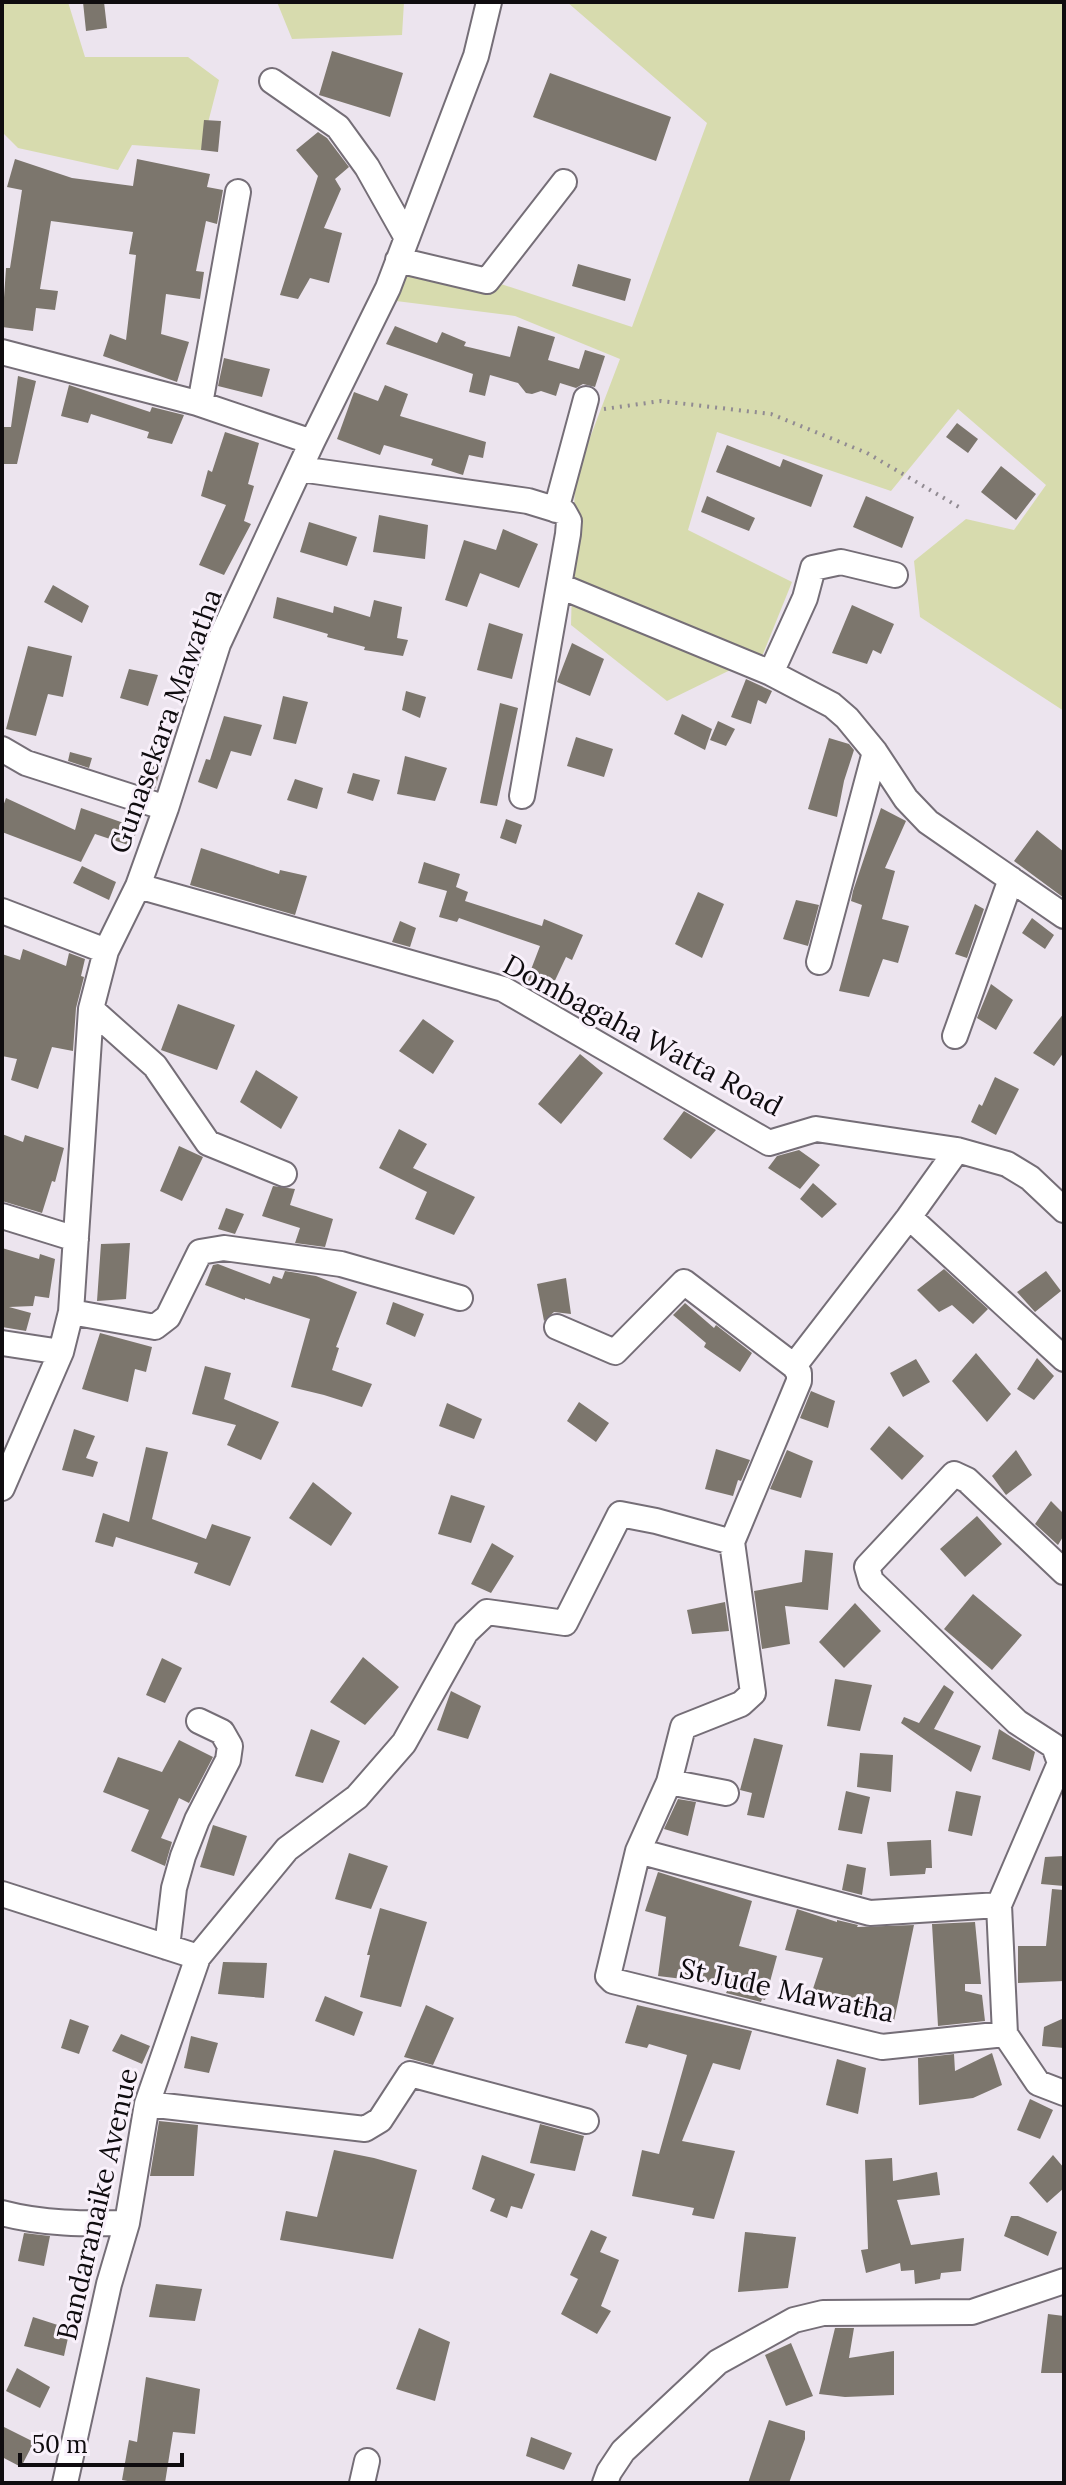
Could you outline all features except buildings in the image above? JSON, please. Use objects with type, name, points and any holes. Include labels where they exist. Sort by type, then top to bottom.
[{"type":"street","name":"Gunasekara Mawatha","points":[[4,1480],[61,1352],[71,1312],[91,1009],[106,951],[138,886],[218,644],[388,288],[476,56],[489,2]]},
{"type":"street","points":[[272,81],[338,127],[367,167],[402,249],[487,281],[564,182]]},
{"type":"street","points":[[200,404],[238,192]]},
{"type":"street","points":[[2,352],[200,404],[312,442]]},
{"type":"street","points":[[556,510],[584,406]]},
{"type":"street","points":[[300,469],[528,501],[564,512],[569,521],[560,586],[522,796]]},
{"type":"street","points":[[771,673],[805,598],[813,568],[841,562],[895,575]]},
{"type":"street","points":[[560,586],[771,673],[832,705],[875,752],[906,799],[928,822],[1064,916]]},
{"type":"street","points":[[2,749],[26,763],[166,808]]},
{"type":"street","points":[[819,962],[875,752]]},
{"type":"street","points":[[955,1036],[1011,879]]},
{"type":"street","name":"Dombagaha Watta Road","points":[[138,886],[503,989],[769,1143],[816,1129],[957,1150],[1007,1164],[1030,1178],[1064,1210]]},
{"type":"street","points":[[2,911],[106,951]]},
{"type":"street","points":[[91,1009],[155,1066],[208,1143],[284,1174]]},
{"type":"street","points":[[794,1366],[957,1150]]},
{"type":"street","points":[[2,1216],[76,1239]]},
{"type":"street","points":[[909,1217],[1064,1359]]},
{"type":"street","points":[[71,1312],[155,1327],[168,1317],[200,1252],[224,1248],[341,1264],[460,1298]]},
{"type":"street","points":[[557,1327],[615,1352],[684,1282],[799,1373],[799,1381],[732,1542],[753,1693],[741,1704],[683,1727],[669,1782],[638,1851],[870,1913],[999,1905]]},
{"type":"street","points":[[2,1343],[61,1352]]},
{"type":"street","points":[[1064,1572],[967,1480],[954,1474],[867,1567],[871,1581],[1017,1722],[1059,1741],[1060,1763],[999,1905],[1005,2034],[1038,2083],[1064,2093]]},
{"type":"street","points":[[2,1894],[198,1957],[287,1849],[357,1797],[404,1743],[466,1632],[487,1612],[565,1623],[620,1514],[732,1542]]},
{"type":"street","points":[[167,1947],[174,1888],[183,1856],[197,1820],[228,1760],[230,1746],[222,1732],[199,1721]]},
{"type":"street","points":[[669,1782],[726,1793]]},
{"type":"street","name":"St Jude Mawatha","points":[[638,1851],[608,1976],[613,1981],[882,2047],[1005,2034]]},
{"type":"street","name":"Bandaranaike Avenue","points":[[65,2483],[109,2284],[127,2223],[147,2104],[198,1957]]},
{"type":"street","points":[[147,2104],[365,2129],[380,2120],[410,2074],[586,2121]]},
{"type":"street","points":[[2,2213],[30,2221],[127,2223]]},
{"type":"street","points":[[605,2483],[623,2451],[718,2362],[794,2320],[823,2313],[972,2312],[1064,2281]]},
{"type":"path","points":[[584,406],[661,401],[771,414],[867,453],[959,507]]},
{"type":"green space","points":[[2,2],[68,2],[85,57],[188,57],[219,80],[201,150],[132,145],[118,170],[18,148],[2,132]]},
{"type":"green space","points":[[277,2],[404,2],[402,35],[292,39]]},
{"type":"green space","points":[[567,2],[1064,2],[1064,711],[920,617],[914,561],[966,519],[1014,530],[1046,485],[958,409],[891,491],[717,432],[688,530],[792,582],[763,654],[667,701],[571,625],[575,477],[620,359],[515,316],[396,301],[413,255],[632,327],[707,123]]}]
